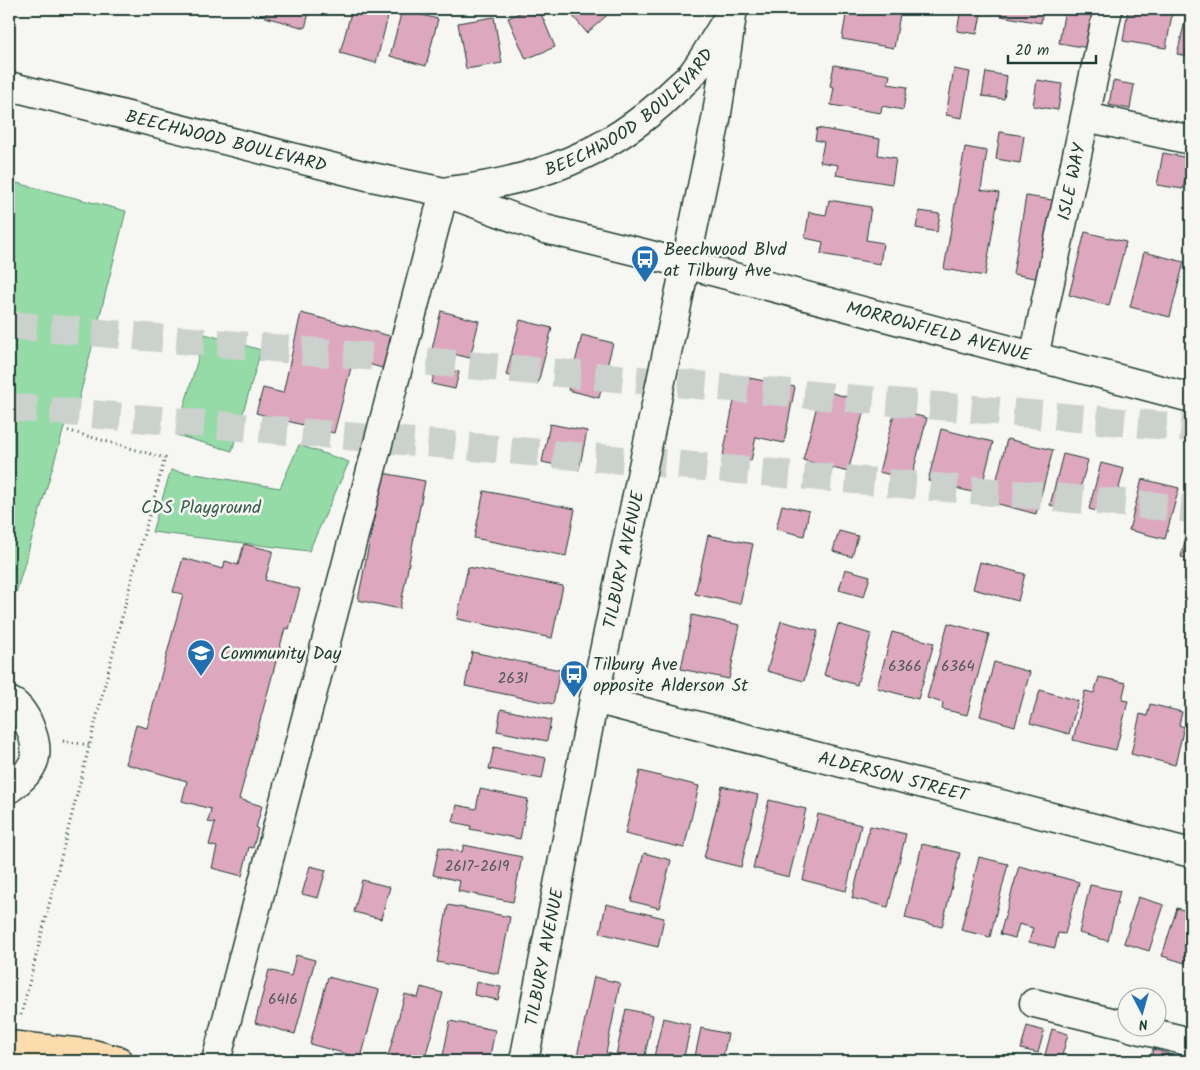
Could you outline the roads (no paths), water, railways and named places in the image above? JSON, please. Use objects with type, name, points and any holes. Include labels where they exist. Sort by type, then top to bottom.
[{"type":"main road","points":[[9,1045],[120,1061]]},
{"type":"street","name":"ISLE WAY","points":[[1034,357],[1108,9]]},
{"type":"street","name":"BEECHWOOD BOULEVARD","points":[[444,192],[485,187],[546,171],[598,149],[652,113],[693,73],[733,10]]},
{"type":"street","name":"BEECHWOOD BOULEVARD","points":[[9,86],[367,176],[444,192],[545,229],[686,264],[716,120],[733,10]]},
{"type":"street","points":[[1086,117],[1191,140]]},
{"type":"street","points":[[216,1061],[444,192]]},
{"type":"street","name":"MORROWFIELD AVENUE","points":[[686,264],[1191,398]]},
{"type":"street","name":"TILBURY AVENUE","points":[[524,1061],[594,698],[686,264]]},
{"type":"street","name":"ALDERSON STREET","points":[[594,698],[1191,853]]},
{"type":"street","points":[[9,701],[13,702],[24,715],[34,738],[36,755],[26,776],[9,790]]},
{"type":"street","points":[[1034,1003],[1118,1024]]},
{"type":"street","points":[[1168,1037],[1191,1042]]},
{"type":"tunnel","points":[[9,325],[1191,428]]},
{"type":"tunnel","points":[[9,407],[1191,509]]},
{"type":"place","name":"Beechwood Blvd at Tilbury Ave","points":[[645,283]]},
{"type":"place","name":"Community Day","points":[[201,677]]},
{"type":"place","name":"Tilbury Ave opposite Alderson St","points":[[574,698]]},
{"type":"park label","name":"CDS Playground","points":[[201,507]]}]
